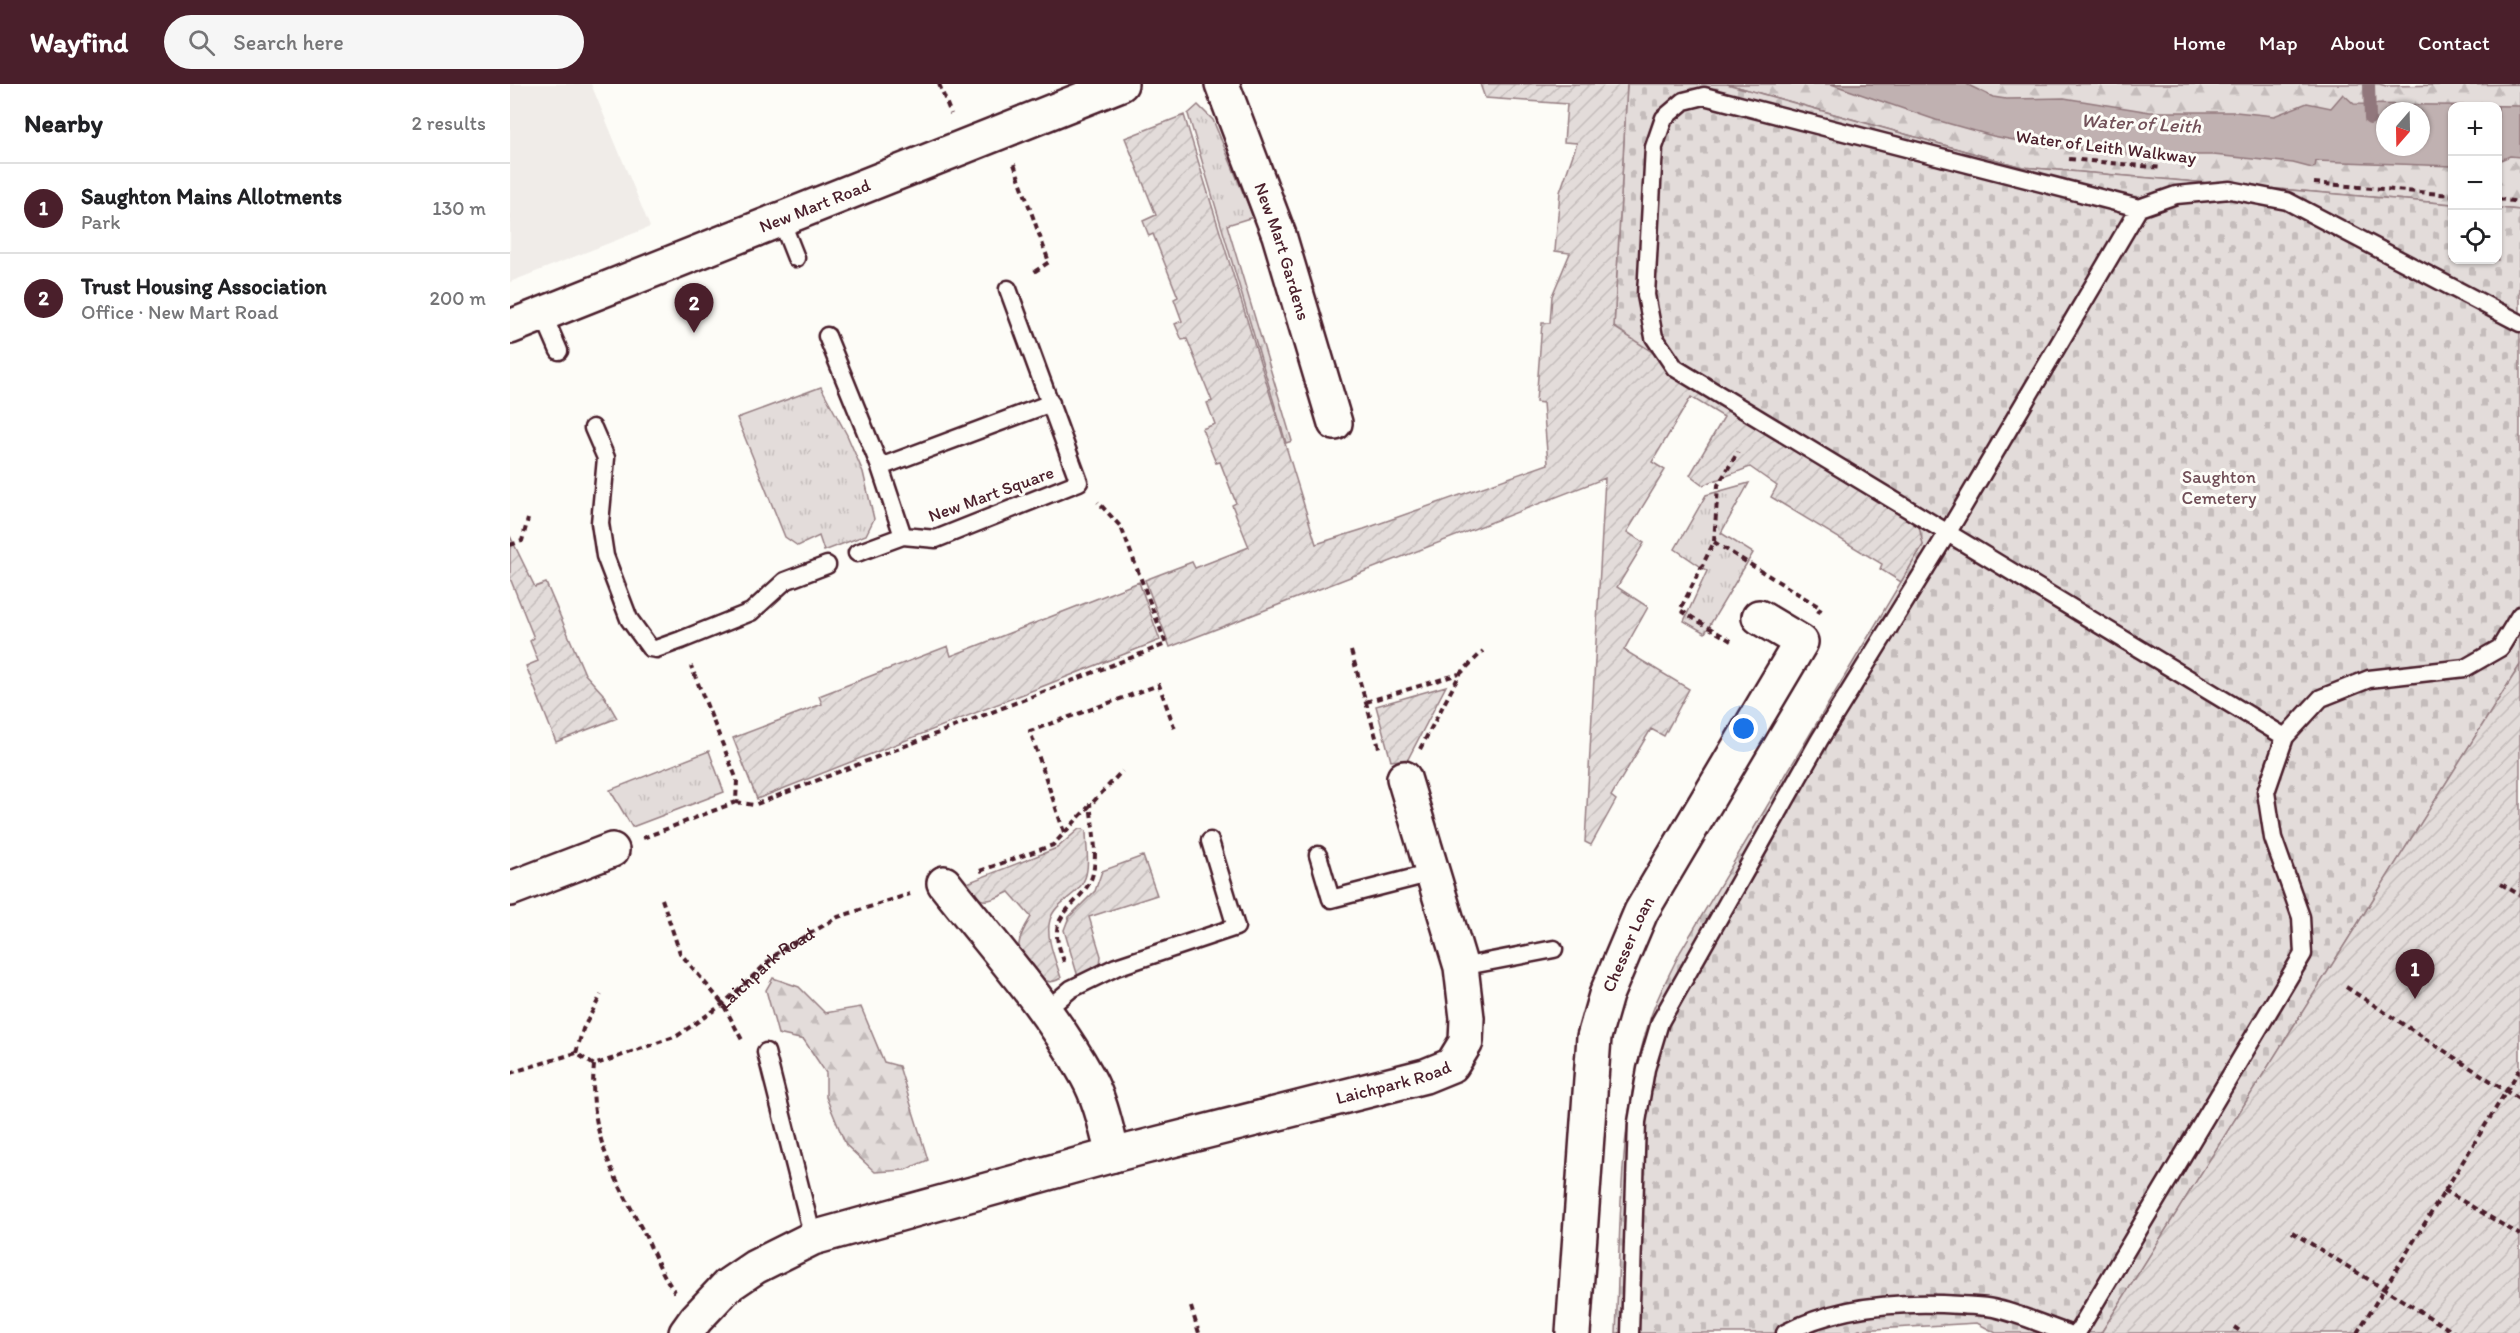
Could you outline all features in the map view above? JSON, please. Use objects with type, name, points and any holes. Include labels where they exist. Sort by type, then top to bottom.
[{"type":"street","name":"New Mart Road","points":[[510,327],[1121,84]]},
{"type":"street","name":"New Mart Gardens","points":[[1222,84],[1279,236],[1335,423]]},
{"type":"street","name":"Chesser Loan","points":[[1573,1333],[1594,1036],[1606,995],[1641,912],[1801,642],[1759,617]]},
{"type":"street","name":"Laichpark Road","points":[[691,1326],[714,1299],[740,1277],[813,1238],[1113,1155],[1425,1076],[1452,1065],[1466,1042],[1467,1018],[1461,967],[1404,778]]},
{"type":"street","points":[[510,889],[612,850]]},
{"type":"street","points":[[945,883],[1045,1011],[1088,1077],[1103,1115],[1113,1155]]},
{"type":"lane","points":[[2285,737],[1675,368],[1654,337],[1646,295],[1654,147],[1664,118],[1684,101],[1704,96],[2139,208],[2176,195],[2230,190],[2287,201],[2520,323]]},
{"type":"lane","points":[[1630,1333],[1637,1122],[1646,1069],[1660,1022],[1820,739],[1948,532],[2139,208]]},
{"type":"lane","points":[[781,220],[796,258]]},
{"type":"lane","name":"New Mart Square","points":[[857,553],[903,536],[936,539],[1079,482],[1008,289]]},
{"type":"lane","points":[[543,314],[559,351]]},
{"type":"lane","points":[[827,336],[880,467],[903,536]]},
{"type":"lane","points":[[880,467],[1051,403]]},
{"type":"lane","points":[[593,428],[606,458],[600,523],[605,556],[629,619],[650,648],[656,649],[751,612],[784,581],[827,564]]},
{"type":"lane","points":[[2077,1333],[2303,954],[2301,917],[2273,838],[2266,792],[2285,737],[2321,698],[2369,680],[2465,668],[2500,648],[2520,615]]},
{"type":"lane","points":[[1045,1011],[1071,989],[1116,967],[1236,927],[1210,841]]},
{"type":"lane","points":[[1318,855],[1331,899],[1432,873]]},
{"type":"lane","points":[[1461,967],[1554,949]]},
{"type":"lane","points":[[766,1052],[813,1238]]},
{"type":"lane","points":[[1785,1333],[1798,1326],[1843,1312],[1896,1304],[1993,1308],[2067,1333]]},
{"type":"path","points":[[1002,131],[1049,262],[1008,289]]},
{"type":"path","name":"Water of Leith Walkway","points":[[2066,159],[2171,169]]},
{"type":"path","points":[[2311,182],[2448,195]]},
{"type":"path","points":[[2502,200],[2520,201]]},
{"type":"path","points":[[1736,644],[1680,610],[1714,542],[1718,485],[1738,452]]},
{"type":"path","points":[[612,850],[736,802],[754,805],[1166,644],[1121,527],[1079,482]]},
{"type":"path","points":[[510,545],[522,541],[528,519]]},
{"type":"path","points":[[681,640],[737,780],[736,802]]},
{"type":"path","points":[[1351,651],[1385,770],[1404,778],[1460,674],[1482,651]]},
{"type":"path","points":[[1366,702],[1460,674]]},
{"type":"path","points":[[1065,833],[1030,730],[1159,685],[1176,732]]},
{"type":"path","name":"Laichpark Road","points":[[594,1065],[677,1036],[723,1004],[780,951],[838,917],[1053,845],[1090,802],[1122,771]]},
{"type":"path","points":[[1071,989],[1057,936],[1063,914],[1081,897],[1094,871],[1090,802]]},
{"type":"path","points":[[2501,884],[2520,895]]},
{"type":"path","points":[[662,899],[680,953],[723,1004],[743,1044],[766,1052]]},
{"type":"path","points":[[2346,987],[2520,1100]]},
{"type":"path","points":[[576,1053],[583,1029],[601,995]]},
{"type":"path","points":[[576,1053],[594,1065],[592,1084],[597,1127],[607,1163],[691,1326]]},
{"type":"path","points":[[510,1073],[576,1053]]},
{"type":"path","points":[[2357,1333],[2520,1069]]},
{"type":"path","points":[[2444,1190],[2520,1235]]},
{"type":"path","points":[[2292,1232],[2455,1333]]},
{"type":"path","points":[[1191,1307],[1199,1333]]},
{"type":"path","points":[[2234,1328],[2243,1333]]},
{"type":"shaded area","points":[[510,84],[591,84],[650,227],[510,282]]},
{"type":"green space","points":[[1480,84],[1627,84],[1614,327],[1919,526],[1923,545],[1901,582],[1880,569],[1882,564],[1771,497],[1777,486],[1750,467],[1703,485],[1690,475],[1724,417],[1691,397],[1652,462],[1665,470],[1627,532],[1644,543],[1617,587],[1648,607],[1624,650],[1689,689],[1664,736],[1651,729],[1611,796],[1616,800],[1591,845],[1585,842],[1605,478],[1170,647],[1145,580],[1192,562],[1195,568],[1249,547],[1232,505],[1236,503],[1220,462],[1216,463],[1202,429],[1215,424],[1207,403],[1212,401],[1187,339],[1182,340],[1175,324],[1182,321],[1174,299],[1178,297],[1153,234],[1149,236],[1143,221],[1156,215],[1125,138],[1184,115],[1316,544],[1548,464],[1543,403],[1536,402],[1542,323],[1550,323],[1552,296],[1570,253],[1555,251],[1560,192],[1577,143],[1564,142],[1567,104],[1485,98]]},
{"type":"green space","name":"Saughton Cemetery","points":[[1627,84],[1727,84],[2022,167],[2448,204],[2448,264],[2502,264],[2502,208],[2520,210],[2520,665],[2101,1333],[1996,1333],[1977,1323],[1859,1330],[1854,1333],[1616,1333],[1622,1174],[1626,1135],[1639,1057],[1653,1010],[1680,952],[1923,545],[1614,327]]},
{"type":"green space","points":[[1727,84],[2379,84],[2386,86],[2520,84],[2520,210],[2502,208],[2502,102],[2448,102],[2448,204],[2022,167]]},
{"type":"green space","points":[[1198,105],[1213,120],[1253,217],[1227,225],[1292,441],[1286,443],[1188,114]]},
{"type":"green space","points":[[821,387],[847,435],[863,472],[874,519],[866,535],[824,551],[819,536],[798,546],[785,537],[737,418]]},
{"type":"green space","points":[[1749,483],[1721,533],[1753,553],[1705,633],[1684,621],[1707,571],[1675,549],[1706,495]]},
{"type":"green space","points":[[510,536],[535,587],[546,583],[585,674],[603,694],[617,718],[556,742],[526,666],[538,661],[530,641],[534,638],[510,578]]},
{"type":"green space","points":[[1139,582],[1160,640],[757,799],[733,738],[822,704],[819,696],[948,646],[951,656]]},
{"type":"green space","points":[[2520,665],[2520,1333],[2101,1333]]},
{"type":"green space","points":[[1446,686],[1408,759],[1391,761],[1376,706]]},
{"type":"green space","points":[[709,751],[724,792],[632,827],[610,790]]},
{"type":"green space","points":[[1079,829],[1086,831],[1088,861],[1086,873],[1082,884],[1057,908],[1050,920],[1050,941],[1061,978],[1049,982],[1033,970],[1022,954],[1019,944],[1031,917],[1009,892],[984,900],[974,896],[962,885],[1057,848]]},
{"type":"green space","points":[[1143,856],[1157,895],[1089,917],[1101,956],[1100,967],[1078,977],[1064,930],[1069,917],[1095,891],[1102,871]]},
{"type":"green space","points":[[773,978],[799,987],[825,1013],[861,1007],[884,1062],[899,1066],[928,1160],[905,1170],[875,1172],[846,1145],[826,1097],[826,1073],[804,1040],[778,1034],[766,990]]},
{"type":"water","name":"Water of Leith","points":[[1831,84],[1966,84],[1993,97],[2006,99],[2064,98],[2150,112],[2236,112],[2274,116],[2307,103],[2331,108],[2343,94],[2354,104],[2376,104],[2376,156],[2430,156],[2430,105],[2448,105],[2448,166],[2316,161],[2315,167],[2312,168],[2293,163],[2213,155],[2133,155],[2050,147],[1993,136],[1936,120]]},
{"type":"water","points":[[2502,106],[2520,106],[2520,157],[2510,156],[2502,159]]},
{"type":"waterway","points":[[2369,84],[2370,119]]},
{"type":"place","name":"Trust Housing Association","points":[[694,333]]},
{"type":"place","name":"Saughton Mains Allotments","points":[[2415,999]]}]
